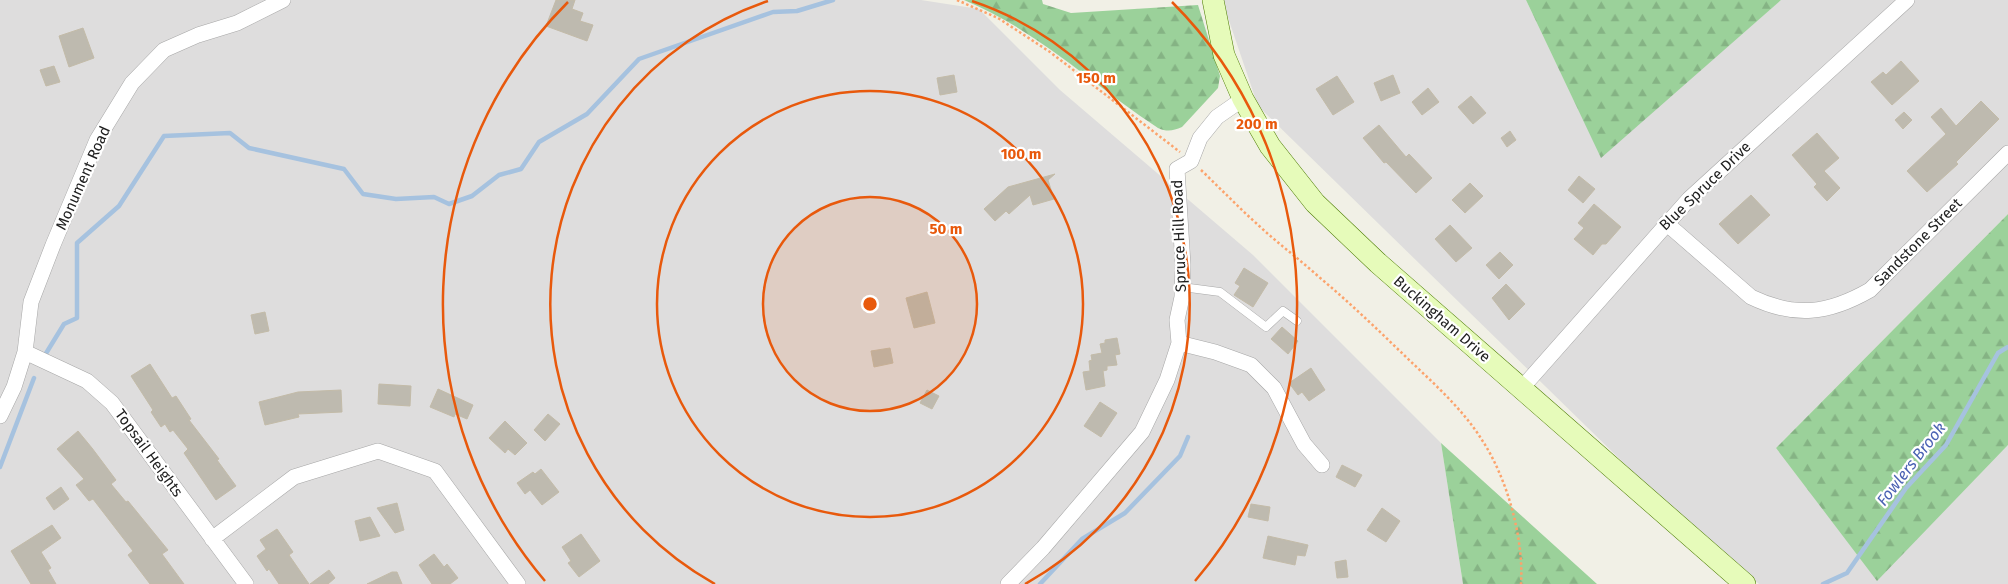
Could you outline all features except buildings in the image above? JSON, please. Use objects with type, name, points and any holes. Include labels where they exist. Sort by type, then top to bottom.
[{"type":"street","name":"Monument Road","points":[[0,416],[14,387],[25,352],[31,302],[53,245],[97,140],[132,84],[164,50],[198,35],[237,23],[283,0]]},
{"type":"street","name":"Buckingham Drive","points":[[1213,0],[1224,55],[1242,99],[1266,140],[1285,166],[1330,219],[1521,389],[1745,584]]},
{"type":"street","name":"Blue Spruce Drive","points":[[1521,389],[1666,224],[1715,174],[1907,0]]},
{"type":"street","name":"Spruce Hill Road","points":[[1008,584],[1043,548],[1142,432],[1167,380],[1179,343],[1177,320],[1183,265],[1177,169],[1191,161],[1196,146],[1205,130],[1225,110],[1242,99]]},
{"type":"street","name":"Sandstone Street","points":[[1666,224],[1751,297],[1768,305],[1786,310],[1805,311],[1822,309],[1856,298],[1870,290],[2008,153]]},
{"type":"street","points":[[1179,343],[1215,352],[1251,365],[1274,388],[1304,444],[1322,465]]},
{"type":"street","name":"Topsail Heights","points":[[25,352],[87,381],[104,395],[118,411],[246,584]]},
{"type":"street","points":[[212,540],[294,477],[378,451],[435,471],[518,584]]},
{"type":"lane","points":[[1182,287],[1220,292],[1266,327],[1283,311],[1297,321]]},
{"type":"path","points":[[957,0],[998,18],[1050,52],[1191,161],[1255,223],[1319,276],[1391,342],[1468,419],[1494,461],[1505,489],[1516,524],[1521,554],[1521,584]]},
{"type":"shaded area","points":[[0,0],[921,0],[979,9],[1060,90],[1253,255],[1441,443],[1463,584],[0,584]]},
{"type":"shaded area","points":[[1222,0],[1526,0],[1601,157],[1781,0],[2008,0],[2008,214],[1776,448],[1877,580],[2008,445],[2008,584],[1759,584],[1632,471],[1258,106]]},
{"type":"green space","points":[[964,0],[1042,0],[1043,4],[1071,13],[1198,5],[1220,76],[1218,88],[1182,127],[1170,130],[1158,128],[1040,42],[991,12]]},
{"type":"green space","points":[[1526,0],[1781,0],[1601,158]]},
{"type":"green space","points":[[2008,214],[2008,445],[1877,581],[1776,448]]},
{"type":"green space","points":[[1441,443],[1597,584],[1463,584]]},
{"type":"waterway","points":[[45,355],[64,324],[77,318],[77,243],[119,206],[164,136],[230,133],[249,148],[344,169],[363,194],[396,199],[434,197],[449,204],[472,196],[499,175],[521,169],[539,142],[587,114],[639,59],[773,12],[797,11],[833,0]]},
{"type":"waterway","name":"Fowlers Brook","points":[[1823,584],[1847,573],[1906,488],[1946,445],[1998,353],[2008,347]]},
{"type":"waterway","points":[[0,467],[34,378]]},
{"type":"waterway","points":[[1040,584],[1082,539],[1125,513],[1180,456],[1188,437]]}]
